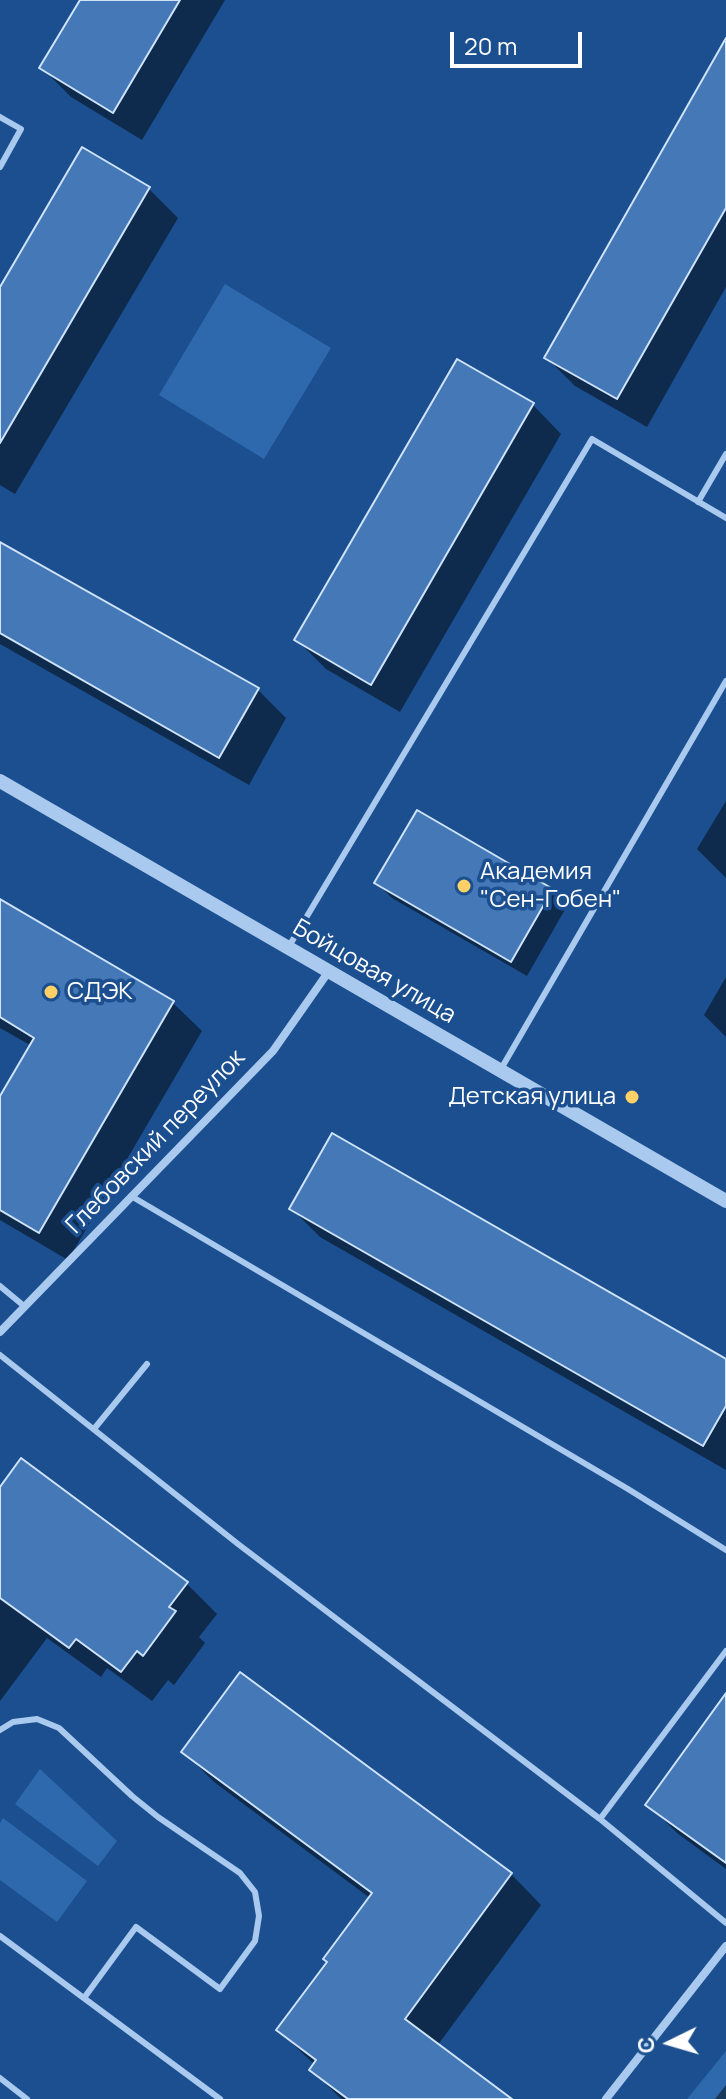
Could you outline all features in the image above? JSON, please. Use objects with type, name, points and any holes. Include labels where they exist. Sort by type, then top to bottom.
[{"type":"street","name":"Бойцовая улица","points":[[0,781],[726,1201]]},
{"type":"street","name":"Глебовский переулок","points":[[0,1332],[273,1051],[329,971]]},
{"type":"street","points":[[606,2099],[726,1946]]},
{"type":"lane","points":[[0,117],[21,129],[0,167]]},
{"type":"lane","points":[[288,948],[592,439],[726,518]]},
{"type":"lane","points":[[698,502],[726,454]]},
{"type":"lane","points":[[500,1071],[726,681]]},
{"type":"lane","points":[[131,1196],[726,1550]]},
{"type":"lane","points":[[0,1286],[24,1306]]},
{"type":"lane","points":[[0,1355],[251,1554],[600,1819],[726,1923]]},
{"type":"lane","points":[[94,1429],[147,1364]]},
{"type":"lane","points":[[600,1819],[726,1651]]},
{"type":"lane","points":[[0,1730],[13,1722],[37,1719],[59,1728],[132,1796],[240,1873],[255,1892],[259,1916],[255,1941],[220,1989],[136,1927],[84,1998]]},
{"type":"lane","points":[[0,1936],[220,2099]]},
{"type":"lane","points":[[0,2078],[27,2099]]},
{"type":"shaded area","points":[[225,284],[331,348],[264,459],[159,395]]},
{"type":"shaded area","points":[[40,1769],[117,1841],[98,1866],[15,1804]]},
{"type":"shaded area","points":[[3,1818],[87,1881],[57,1922],[0,1880],[0,1823]]},
{"type":"shaded area","points":[[726,2051],[726,2099],[687,2099]]},
{"type":"building","points":[[80,0],[180,0],[113,113],[39,68]]},
{"type":"building","points":[[726,38],[726,208],[617,399],[544,358]]},
{"type":"building","points":[[82,147],[150,187],[0,443],[0,287]]},
{"type":"building","points":[[457,359],[534,403],[371,685],[294,640]]},
{"type":"building","points":[[0,542],[259,688],[219,758],[0,633]]},
{"type":"building","name":"Академия \"Сен-Гобен\"","points":[[417,810],[553,889],[511,962],[374,883]]},
{"type":"building","points":[[0,899],[174,1001],[39,1233],[0,1210],[0,1096],[34,1038],[0,1017]]},
{"type":"building","points":[[332,1133],[726,1359],[726,1406],[703,1446],[289,1209]]},
{"type":"building","points":[[21,1458],[188,1582],[169,1607],[176,1611],[143,1656],[137,1651],[121,1672],[76,1639],[69,1648],[0,1598],[0,1487]]},
{"type":"building","points":[[240,1672],[512,1873],[405,2019],[512,2099],[348,2099],[309,2070],[316,2060],[276,2030],[327,1962],[323,1959],[372,1893],[181,1752]]},
{"type":"building","points":[[726,1693],[726,1863],[645,1805]]},
{"type":"place","name":"Академия \"Сен-Гобен\"","points":[[464,886]]},
{"type":"place","name":"СДЭК","points":[[51,992]]},
{"type":"place","name":"Детская улица","points":[[632,1097]]}]
